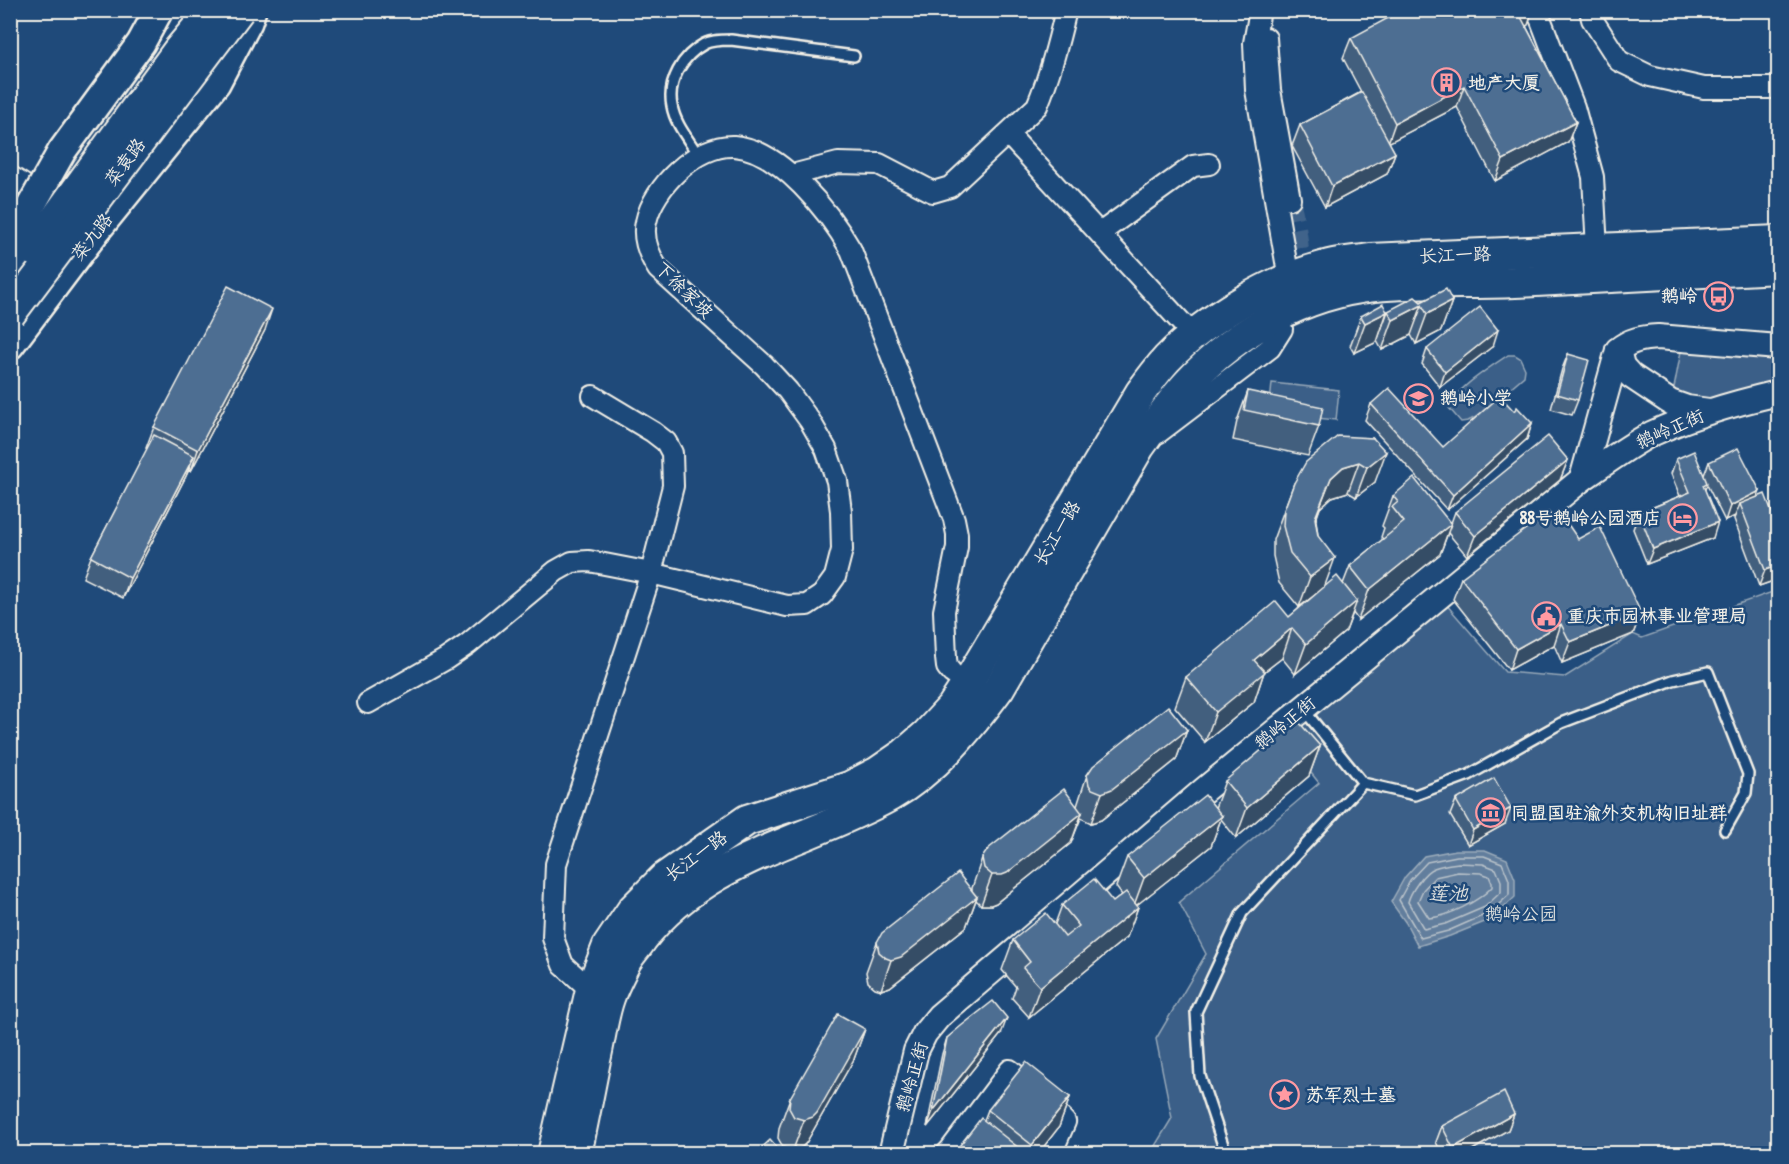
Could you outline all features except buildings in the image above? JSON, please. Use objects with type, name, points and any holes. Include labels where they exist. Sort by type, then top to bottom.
[{"type":"main road","points":[[22,247],[62,151],[141,43],[159,10]]},
{"type":"main road","name":"菜袁路","points":[[10,281],[22,247],[212,10]]},
{"type":"main road","name":"菜袁路","points":[[10,314],[246,14]]},
{"type":"main road","name":"菜九路","points":[[10,345],[96,231],[216,83],[246,14]]},
{"type":"main road","name":"长江一路","points":[[553,1154],[591,990],[608,946],[633,909],[664,878],[747,820],[849,787],[878,772],[927,734],[952,707],[967,684],[1141,392],[1166,360],[1193,335],[1220,315],[1254,295],[1328,265],[1370,259],[1779,242]]},
{"type":"main road","name":"长江一路","points":[[576,1154],[608,999],[627,960],[654,924],[682,898],[713,876],[746,859],[859,812],[920,775],[944,753],[975,721],[999,688],[1139,447],[1163,412],[1212,359],[1245,334],[1276,315],[1308,302],[1341,292],[1374,286],[1515,282],[1779,268]]},
{"type":"street","points":[[792,175],[838,163],[879,164],[933,192],[950,187],[1037,106],[1055,55],[1066,10]]},
{"type":"street","points":[[1261,10],[1266,28],[1270,90],[1290,199]]},
{"type":"street","points":[[1261,10],[1254,44],[1256,90],[1289,279]]},
{"type":"street","points":[[1537,10],[1574,107],[1593,177],[1597,249]]},
{"type":"street","points":[[1590,10],[1592,19],[1619,61],[1650,76],[1704,88],[1779,88]]},
{"type":"street","points":[[1008,134],[1193,335]]},
{"type":"street","name":"下徐家坡","points":[[368,703],[468,644],[556,570],[572,562],[589,561],[651,573],[787,606],[807,605],[822,595],[835,577],[842,550],[841,511],[837,481],[826,449],[810,421],[788,391],[764,365],[658,269],[645,239],[645,222],[653,204],[679,169],[698,155],[714,148],[735,146],[774,162],[792,175],[828,214],[850,250],[954,519],[957,547],[944,611],[946,658],[947,667],[967,684]]},
{"type":"street","points":[[1100,233],[1192,166],[1209,164]]},
{"type":"street","points":[[10,176],[96,231]]},
{"type":"street","points":[[1139,447],[1270,348],[1282,329]]},
{"type":"street","points":[[1581,479],[1618,350],[1628,342],[1658,337],[1779,347]]},
{"type":"street","points":[[1618,350],[1622,366],[1631,376],[1670,402],[1687,408],[1709,411]]},
{"type":"street","name":"鹅岭正街","points":[[892,1153],[916,1051],[925,1033],[939,1016],[1204,789],[1581,479],[1651,435],[1709,411],[1779,393]]},
{"type":"street","points":[[591,990],[563,965],[553,938],[556,864],[651,573],[673,486],[672,453],[666,442],[594,396]]},
{"type":"street","points":[[946,1154],[1010,1070],[1035,1090],[1065,1122],[1051,1154]]},
{"type":"lane","points":[[698,155],[677,122],[670,93],[681,64],[705,44],[718,40],[731,40],[854,56]]},
{"type":"lane","points":[[1303,708],[1363,783],[1415,795],[1469,775],[1560,723],[1672,680],[1708,672],[1748,774],[1746,793],[1725,830]]},
{"type":"lane","points":[[1226,1154],[1200,1076],[1196,1012],[1242,913],[1363,783]]},
{"type":"green space","points":[[1682,346],[1778,355],[1778,386],[1706,405],[1673,393]]},
{"type":"green space","points":[[1508,355],[1520,358],[1525,369],[1524,376],[1476,417],[1461,422],[1449,408],[1452,401],[1465,386]]},
{"type":"green space","points":[[1272,383],[1339,390],[1336,420],[1269,413]]},
{"type":"green space","name":"鹅岭公园","points":[[1778,590],[1778,1153],[1150,1154],[1172,1118],[1156,1039],[1206,954],[1179,902],[1319,783],[1281,735],[1445,603],[1505,672],[1565,677],[1633,634],[1642,638]]},
{"type":"water","name":"莲池","points":[[1456,850],[1485,850],[1507,859],[1515,879],[1515,897],[1492,919],[1418,946],[1406,923],[1391,902],[1405,877],[1424,856]]},
{"type":"tunnel","points":[[1290,199],[1299,252],[1298,285]]},
{"type":"place","name":"地产大厦","points":[[1447,83]]},
{"type":"place","name":"鹅岭","points":[[1718,296]]},
{"type":"place","name":"鹅岭小学","points":[[1419,398]]},
{"type":"place","name":"88号鹅岭公园酒店","points":[[1682,518]]},
{"type":"place","name":"重庆市园林事业管理局","points":[[1546,616]]},
{"type":"place","name":"同盟国驻渝外交机构旧址群","points":[[1490,813]]},
{"type":"place","name":"苏军烈士墓","points":[[1285,1095]]}]
